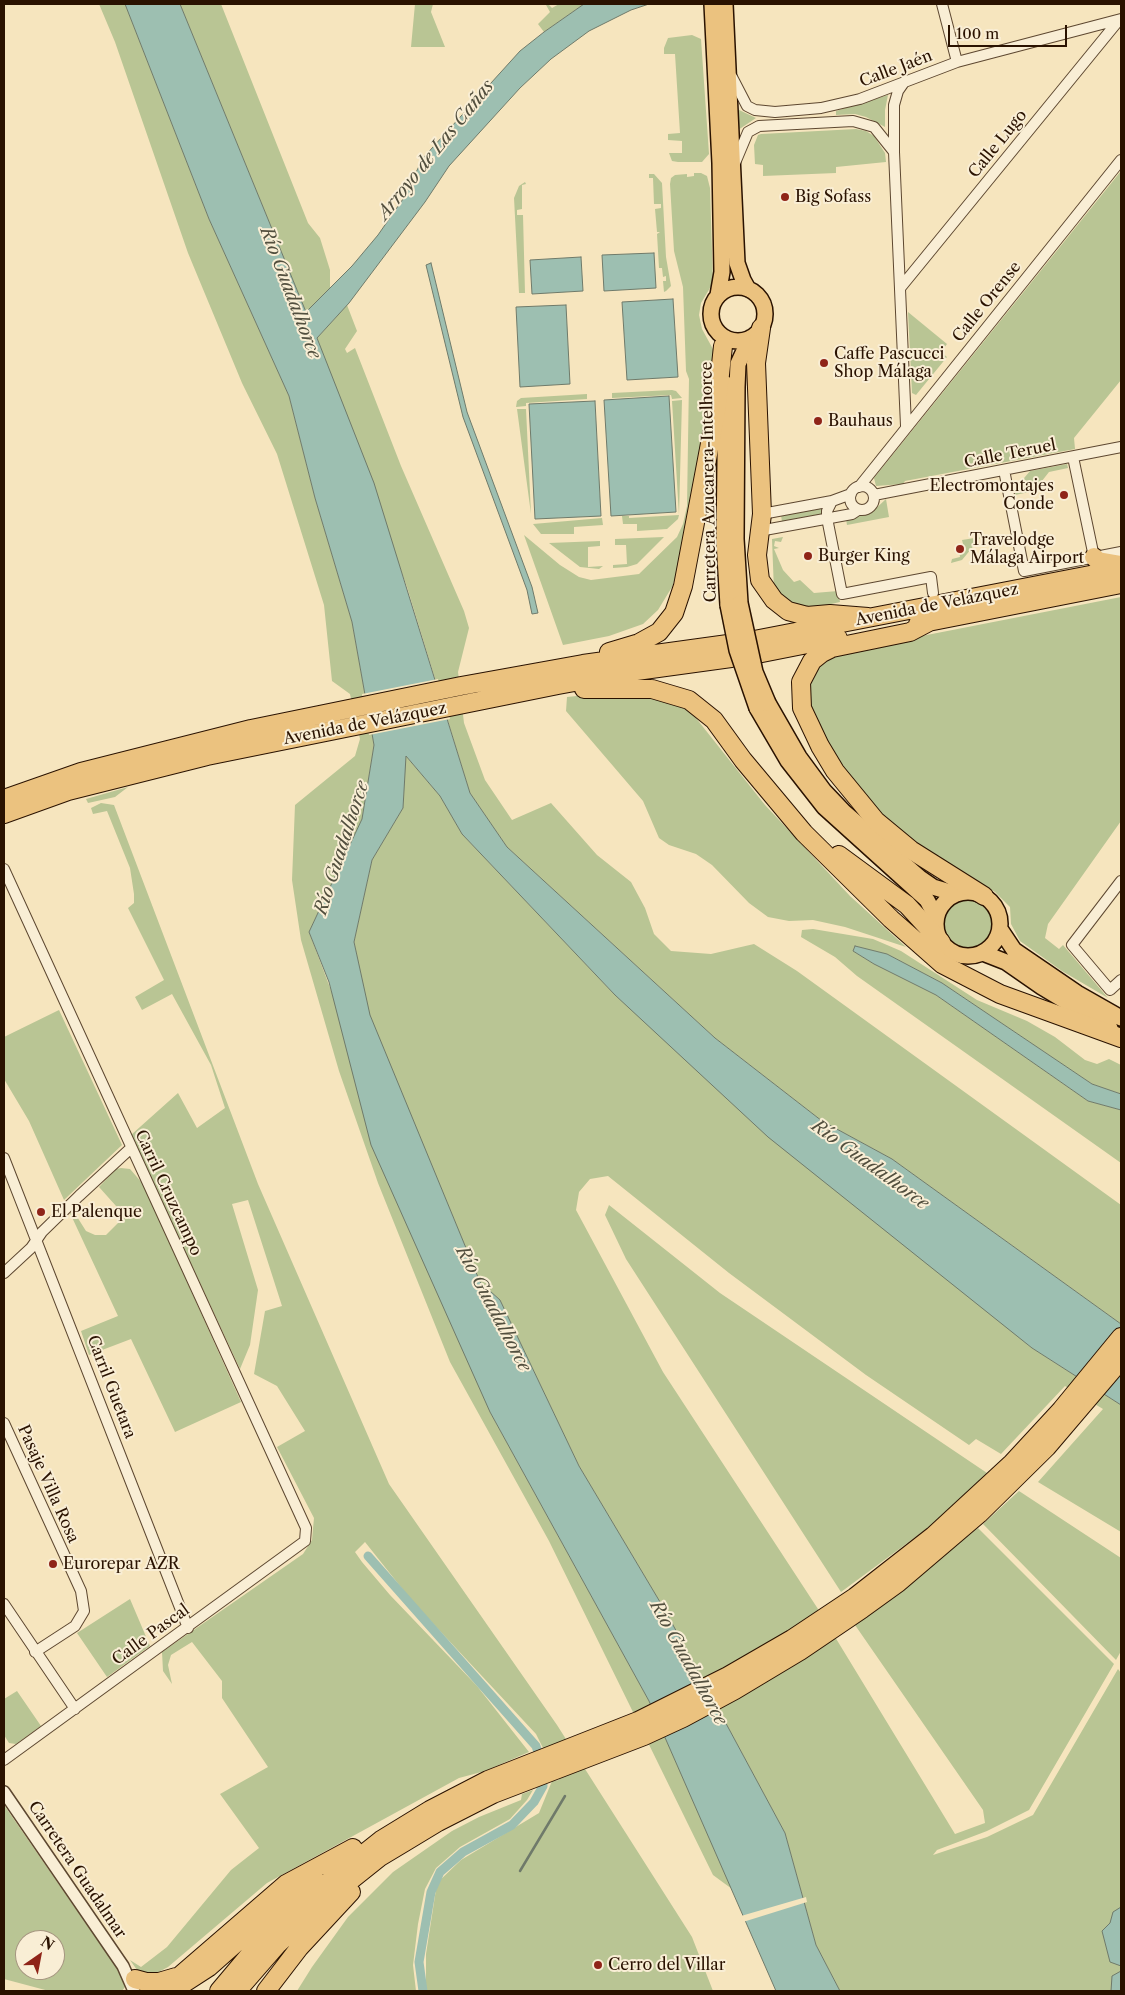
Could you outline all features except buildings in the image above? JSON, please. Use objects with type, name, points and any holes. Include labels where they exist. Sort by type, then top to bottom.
[{"type":"highway","points":[[755,333],[761,523],[757,555],[760,580],[774,600],[788,611],[808,616],[830,614],[868,617]]},
{"type":"highway","points":[[556,677],[610,652],[639,643],[658,632],[674,613],[683,586],[712,430],[722,340]]},
{"type":"highway","points":[[1094,558],[1098,561],[1121,565]]},
{"type":"highway","name":"Avenida de Velázquez","points":[[742,649],[868,617],[1121,569]]},
{"type":"highway","name":"Avenida de Velázquez","points":[[4,799],[81,772],[250,729],[461,686],[556,677],[929,622],[1121,584]]},
{"type":"highway","points":[[929,622],[910,632],[832,648],[822,653],[812,661],[801,682],[802,708],[820,746],[835,771],[876,821],[911,850],[984,896]]},
{"type":"highway","points":[[556,677],[652,689],[689,700],[714,720],[775,799],[832,862],[920,947],[942,964],[1000,994],[1121,1036]]},
{"type":"highway","name":"Avenida de Velázquez","points":[[4,814],[68,791],[254,747],[527,692],[546,694],[556,677]]},
{"type":"highway","points":[[4,825],[54,803],[124,783],[138,773]]},
{"type":"highway","points":[[775,799],[830,849],[907,905],[941,942]]},
{"type":"highway","points":[[230,1989],[321,1904],[380,1857],[403,1835],[452,1814],[490,1787],[672,1705],[761,1658],[855,1597],[933,1536],[1012,1463],[1061,1410],[1121,1337]]},
{"type":"highway","points":[[490,1787],[644,1736],[683,1718],[735,1690],[832,1630],[898,1583],[979,1514],[1047,1447],[1121,1360]]},
{"type":"highway","points":[[135,1985],[146,1982],[174,1984],[286,1884],[377,1833],[403,1835]]},
{"type":"highway","points":[[266,1991],[323,1922],[403,1835]]},
{"type":"highway","points":[[163,1991],[209,1967],[289,1896],[353,1848]]},
{"type":"highway","points":[[282,1991],[323,1922]]},
{"type":"main road","points":[[712,4],[720,163],[722,272],[718,295]]},
{"type":"main road","points":[[726,4],[737,263],[742,280],[748,289]]},
{"type":"main road","points":[[737,286],[748,289],[756,294],[762,302],[765,312],[755,333],[734,340],[722,340],[713,325],[711,315],[712,304],[718,295],[726,289],[737,286]]},
{"type":"main road","name":"Carretera Azucarera-Intelhorce","points":[[734,604],[738,364],[755,333]]},
{"type":"main road","name":"Carretera Azucarera-Intelhorce","points":[[722,340],[726,363],[724,540],[742,649],[762,705],[788,761],[824,807],[851,834],[922,894],[936,917]]},
{"type":"main road","name":"Carretera Azucarera-Intelhorce","points":[[762,705],[799,757],[844,812],[920,878],[933,887],[956,894]]},
{"type":"main road","points":[[1000,929],[997,939],[983,953],[972,956],[960,956],[950,951],[941,942],[935,926],[936,917],[944,902],[956,894],[976,892],[984,896],[997,909],[1000,929],[1014,950],[1077,994],[1121,1018]]},
{"type":"main road","points":[[983,953],[1006,962],[1055,996],[1121,1036]]},
{"type":"street","points":[[942,4],[957,62]]},
{"type":"street","name":"Calle Jaén","points":[[729,71],[747,106],[755,110],[775,112],[820,108],[860,99],[957,62],[1120,20]]},
{"type":"street","name":"Calle Lugo","points":[[901,287],[1120,20]]},
{"type":"street","points":[[905,81],[898,91],[894,105],[894,152],[906,426]]},
{"type":"street","points":[[734,164],[748,132],[759,126],[853,121],[874,127],[894,152]]},
{"type":"street","name":"Calle Orense","points":[[855,490],[1121,160]]},
{"type":"street","name":"Calle Teruel","points":[[874,495],[1121,447]]},
{"type":"street","points":[[1073,457],[1094,558]]},
{"type":"street","name":"Avenida de Velázquez","points":[[1004,470],[1024,572],[1121,552]]},
{"type":"street","points":[[870,488],[874,495],[874,503],[869,508],[858,510],[852,514],[827,518],[761,523],[832,500],[855,490],[870,488]]},
{"type":"street","points":[[855,490],[852,505],[858,510]]},
{"type":"street","points":[[827,518],[827,511],[832,500]]},
{"type":"street","name":"Avenida de Velázquez","points":[[827,518],[842,594],[931,577],[933,593]]},
{"type":"street","name":"Carril Cruzcampo","points":[[4,870],[306,1528]]},
{"type":"street","points":[[1121,881],[1072,945],[1110,990],[1121,980]]},
{"type":"street","points":[[4,1273],[31,1248],[79,1196],[131,1148]]},
{"type":"street","name":"Carril Guetara","points":[[4,1158],[188,1628]]},
{"type":"street","name":"Pasaje Villa Rosa","points":[[4,1423],[81,1591],[84,1611],[75,1626],[36,1652]]},
{"type":"street","name":"Calle Pascal","points":[[5,1757],[188,1628],[304,1541],[306,1528]]},
{"type":"street","points":[[4,1604],[75,1709]]},
{"type":"street","name":"Carretera Guadalmar","points":[[4,1792],[135,1985],[152,1991]]},
{"type":"green space","points":[[99,4],[125,4],[209,219],[289,396],[315,498],[352,622],[374,745],[362,819],[309,932],[490,1412],[649,1701],[732,1889],[713,1875],[549,1541],[450,1362],[378,1183],[339,1071],[301,940],[292,880],[295,805],[355,756],[360,739],[350,694],[332,681],[324,605],[277,454],[242,383],[188,253],[115,42]]},
{"type":"green space","points":[[180,4],[221,4],[308,223],[320,238],[330,270],[330,288],[306,312]]},
{"type":"green space","points":[[415,4],[433,4],[431,12],[445,47],[411,47]]},
{"type":"green space","points":[[548,4],[552,8],[559,4],[584,4],[544,32],[538,24],[550,12],[546,5]]},
{"type":"green space","points":[[692,35],[701,39],[709,154],[702,162],[678,162],[672,161],[669,153],[682,153],[682,141],[668,140],[668,134],[680,133],[675,54],[664,54],[664,48],[668,38]]},
{"type":"green space","points":[[888,95],[885,110],[885,127],[866,117],[855,114],[836,115],[836,111]]},
{"type":"green space","points":[[737,109],[756,118],[738,130]]},
{"type":"green space","points":[[856,129],[866,131],[874,136],[885,153],[886,162],[836,167],[836,173],[763,176],[763,165],[755,164],[754,145],[758,135]]},
{"type":"green space","points":[[1121,171],[1121,380],[1074,438],[1075,449],[905,481],[903,484],[876,486],[874,478]]},
{"type":"green space","points":[[694,173],[701,173],[707,176],[710,188],[713,283],[701,303],[699,315],[702,329],[714,351],[714,383],[678,570],[672,587],[658,610],[643,624],[609,636],[563,645],[524,535],[560,565],[579,577],[591,580],[639,574],[677,537],[683,524],[687,506],[689,379],[686,371],[683,287],[674,251],[670,184],[671,178],[675,175],[687,174],[687,177],[694,176]]},
{"type":"green space","points":[[649,174],[654,174],[662,183],[666,257],[671,286],[664,292],[663,281],[666,281],[666,276],[663,277],[662,268],[659,268],[657,234],[660,232],[657,232],[655,209],[661,208],[661,204],[654,204],[653,178],[649,178]]},
{"type":"green space","points":[[525,182],[526,184],[522,185],[522,209],[517,210],[517,215],[523,215],[525,293],[519,293],[514,198],[519,186]]},
{"type":"green space","points":[[347,305],[357,331],[345,349],[347,353],[355,348],[401,466],[464,611],[469,628],[458,672],[464,723],[485,780],[512,820],[551,803],[597,855],[631,882],[645,908],[654,934],[671,951],[711,954],[754,944],[797,971],[1121,1205],[1121,1324],[892,1159],[822,1121],[715,1038],[507,847],[470,793],[407,587],[317,338]]},
{"type":"green space","points":[[908,312],[947,344],[941,352],[947,357],[916,395],[912,393]]},
{"type":"green space","points":[[676,391],[682,398],[672,399],[671,395],[612,398],[612,393]]},
{"type":"green space","points":[[587,394],[587,399],[526,403],[526,406],[516,407],[517,401],[521,398]]},
{"type":"green space","points":[[682,400],[679,515],[672,401]]},
{"type":"green space","points":[[517,409],[526,409],[531,514]]},
{"type":"green space","points":[[1067,464],[1068,468],[1049,472],[1034,491],[1015,495],[1014,490],[1030,471]]},
{"type":"green space","points":[[886,499],[889,517],[847,525],[846,519],[870,514]]},
{"type":"green space","points":[[824,507],[823,514],[782,522],[781,515]]},
{"type":"green space","points":[[679,515],[678,519],[667,529],[637,531],[637,524],[623,524],[622,516],[629,516],[629,518]]},
{"type":"green space","points":[[602,518],[603,525],[574,527],[574,534],[541,534],[533,524]]},
{"type":"green space","points":[[664,537],[637,564],[613,568],[613,565],[627,564],[626,545],[615,545],[615,539]]},
{"type":"green space","points":[[783,537],[781,542],[775,541],[774,546],[779,548],[774,549],[783,570],[794,582],[800,580],[814,593],[838,591],[840,602],[814,608],[797,607],[774,591],[772,539]]},
{"type":"green space","points":[[981,537],[962,560],[951,563],[952,559],[960,557],[959,550],[964,548],[962,540]]},
{"type":"green space","points":[[600,541],[600,546],[588,547],[588,567],[603,566],[599,569],[580,567],[549,543]]},
{"type":"green space","points":[[1121,597],[1121,821],[1048,924],[1045,938],[1059,949],[1063,945],[1108,998],[1062,971],[1020,941],[1011,924],[1010,907],[995,892],[916,846],[882,815],[848,773],[820,731],[810,705],[808,687],[815,670],[840,652]]},
{"type":"green space","points":[[605,693],[645,694],[688,708],[765,805],[850,896],[906,947],[845,927],[813,920],[789,921],[768,917],[749,903],[712,865],[696,854],[669,845],[659,838],[643,801],[566,711],[567,697]]},
{"type":"green space","points":[[405,755],[440,796],[462,834],[615,995],[1032,1348],[1121,1405],[1121,1532],[1038,1482],[1103,1409],[1065,1386],[1001,1454],[976,1439],[969,1445],[866,1375],[729,1273],[608,1176],[590,1179],[579,1192],[576,1210],[663,1372],[818,1609],[955,1834],[985,1823],[983,1810],[855,1625],[978,1528],[1114,1664],[1029,1810],[987,1831],[937,1850],[933,1855],[987,1837],[1033,1815],[1118,1669],[1121,1673],[1121,1991],[840,1991],[816,1945],[785,1833],[666,1612],[579,1466],[500,1300],[480,1282],[369,1015],[354,942],[372,860],[403,808]]},
{"type":"green space","points":[[128,787],[115,797],[88,803],[86,799]]},
{"type":"green space","points":[[101,803],[114,805],[258,1184],[389,1484],[557,1725],[692,1937],[713,1991],[426,1991],[426,1954],[437,1883],[461,1860],[539,1813],[552,1781],[559,1780],[536,1734],[412,1601],[365,1542],[355,1552],[362,1562],[390,1595],[477,1686],[529,1752],[485,1771],[459,1778],[267,1883],[168,1967],[153,1975],[137,1970],[130,1960],[141,1967],[167,1947],[231,1870],[259,1848],[220,1794],[268,1767],[222,1698],[222,1681],[192,1642],[171,1655],[168,1665],[172,1684],[163,1671],[162,1652],[303,1554],[312,1540],[314,1518],[277,1447],[305,1431],[277,1386],[254,1374],[265,1311],[282,1306],[248,1200],[232,1204],[258,1290],[250,1345],[240,1369],[131,1135],[178,1093],[197,1128],[225,1108],[211,1065],[172,994],[142,1010],[135,997],[164,980],[128,908],[134,903],[130,868],[107,811],[93,814],[91,808]]},
{"type":"green space","points":[[968,900],[977,902],[985,907],[990,915],[992,924],[990,933],[985,941],[977,946],[968,948],[959,946],[951,941],[946,933],[944,924],[946,915],[951,907],[959,902]]},
{"type":"green space","points":[[813,929],[873,939],[901,951],[977,1000],[1027,1021],[1055,1037],[1085,1060],[1097,1064],[1109,1059],[1121,1065],[1121,1094],[1092,1084],[942,983],[887,954],[855,946],[853,951],[874,964],[936,995],[1088,1101],[1121,1110],[1121,1163],[857,976],[835,957],[801,937],[802,930]]},
{"type":"green space","points":[[59,1010],[122,1145],[64,1200],[29,1121],[4,1079],[4,1037]]},
{"type":"green space","points":[[116,1169],[130,1169],[143,1184],[241,1402],[175,1432],[131,1339],[89,1355],[81,1331],[118,1316],[70,1213],[74,1212],[86,1231],[95,1235],[106,1235],[125,1216],[99,1187]]},
{"type":"green space","points":[[609,1205],[720,1293],[987,1473],[929,1527],[841,1592],[626,1259],[605,1215]]},
{"type":"green space","points":[[1019,1491],[1121,1558],[1121,1651],[1116,1660],[983,1524]]},
{"type":"green space","points":[[130,1599],[150,1646],[107,1677],[77,1633]]},
{"type":"green space","points":[[17,1691],[41,1726],[16,1744],[9,1743],[4,1735],[4,1699]]},
{"type":"green space","points":[[533,1790],[527,1800],[510,1819],[460,1847],[436,1868],[425,1889],[418,1924],[413,1965],[416,1991],[297,1991],[348,1917],[393,1872],[452,1831],[479,1817],[521,1800],[522,1794]]},
{"type":"green space","points":[[4,1805],[125,1980],[125,1987],[122,1991],[49,1991],[4,1979]]},
{"type":"water","points":[[125,4],[180,4],[306,312],[352,266],[378,235],[403,199],[423,158],[520,51],[584,4],[649,4],[631,10],[589,31],[551,59],[520,88],[449,166],[425,202],[349,303],[317,338],[374,483],[470,793],[507,847],[715,1038],[822,1121],[892,1159],[1121,1324],[1121,1405],[1032,1348],[768,1137],[615,995],[462,834],[440,796],[406,756],[403,808],[372,860],[354,942],[370,1015],[480,1282],[500,1300],[579,1466],[666,1612],[785,1833],[816,1945],[840,1991],[776,1991],[649,1701],[490,1412],[371,1145],[329,982],[309,932],[362,819],[374,745],[352,622],[315,498],[289,396],[209,219]]},
{"type":"water","points":[[654,253],[656,288],[604,291],[602,255]]},
{"type":"water","points":[[581,257],[583,291],[532,294],[530,260]]},
{"type":"water","points":[[431,263],[467,412],[532,587],[538,613],[532,614],[527,590],[463,417],[426,265]]},
{"type":"water","points":[[673,299],[678,377],[627,380],[622,302]]},
{"type":"water","points":[[566,305],[570,384],[520,387],[516,307]]},
{"type":"water","points":[[669,396],[676,512],[611,516],[604,400]]},
{"type":"water","points":[[595,401],[601,516],[535,519],[529,404]]},
{"type":"water","points":[[855,946],[887,954],[942,983],[1092,1084],[1121,1094],[1121,1110],[1088,1101],[936,995],[874,964],[853,951]]},
{"type":"water","points":[[1121,1907],[1121,1966],[1110,1962],[1102,1931],[1110,1923],[1113,1912]]},
{"type":"water","points":[[1121,1971],[1121,1991],[1111,1991],[1112,1976]]},
{"type":"pier","points":[[438,679],[450,719],[369,735],[362,694]]},
{"type":"pier","points":[[806,1897],[807,1902],[743,1922],[741,1916]]},
{"type":"waterway","points":[[368,1556],[536,1746],[542,1765],[543,1786],[534,1802],[512,1825],[463,1852],[440,1872],[431,1892],[419,1962],[423,1991]]},
{"type":"waterway","points":[[520,1871],[565,1796]]},
{"type":"place","name":"Big Sofass","points":[[785,197]]},
{"type":"place","name":"Caffe Pascucci Shop Málaga","points":[[824,363]]},
{"type":"place","name":"Bauhaus","points":[[818,421]]},
{"type":"place","name":"Electromontajes Conde","points":[[1064,495]]},
{"type":"place","name":"Travelodge Málaga Airport","points":[[960,549]]},
{"type":"place","name":"Burger King","points":[[808,556]]},
{"type":"place","name":"El Palenque","points":[[41,1212]]},
{"type":"place","name":"Eurorepar AZR","points":[[53,1564]]},
{"type":"place","name":"Cerro del Villar","points":[[598,1965]]},
{"type":"water label","name":"Arroyo de Las Cañas","points":[[436,150]]},
{"type":"water label","name":"Río Guadalhorce","points":[[290,293]]},
{"type":"water label","name":"Río Guadalhorce","points":[[342,848]]},
{"type":"water label","name":"Río Guadalhorce","points":[[870,1165]]},
{"type":"water label","name":"Río Guadalhorce","points":[[493,1309]]},
{"type":"water label","name":"Río Guadalhorce","points":[[688,1663]]}]
